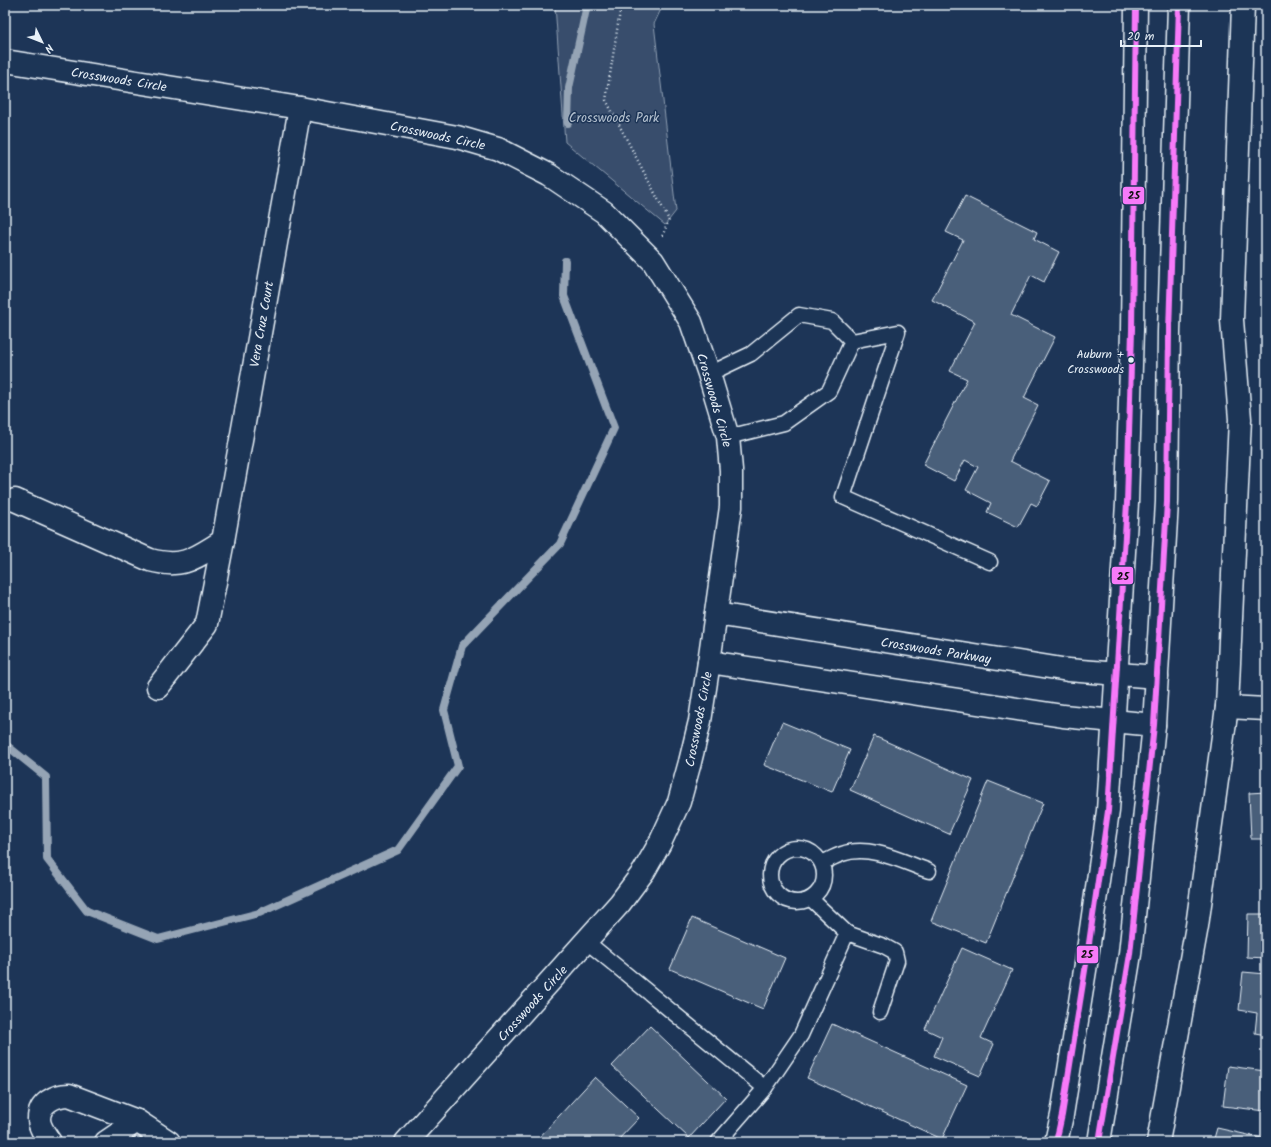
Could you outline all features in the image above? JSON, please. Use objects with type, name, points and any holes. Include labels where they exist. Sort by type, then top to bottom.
[{"type":"street","points":[[1056,1142],[1062,1115],[1086,964],[1108,811],[1112,721],[1127,503],[1132,330],[1136,5]]},
{"type":"street","points":[[1099,1142],[1130,954],[1154,725],[1167,502],[1169,340],[1180,5]]},
{"type":"street","points":[[1158,1142],[1196,926],[1227,708],[1240,419],[1232,320],[1243,5]]},
{"type":"street","name":"Crosswoods Circle","points":[[5,60],[300,108],[457,137],[498,149],[527,162],[577,192],[604,212],[653,261],[691,322],[710,374],[728,437],[732,470],[731,507],[700,721],[676,809],[660,843],[644,871],[586,942],[406,1142]]},
{"type":"street","name":"Vera Cruz Court","points":[[158,687],[207,624],[300,108]]},
{"type":"street","points":[[15,500],[150,560],[168,565],[189,561],[223,541]]},
{"type":"street","name":"Crosswoods Parkway","points":[[716,614],[1068,670],[1157,677]]},
{"type":"street","points":[[709,662],[1063,716],[1154,725]]},
{"type":"street","points":[[1227,708],[1266,709]]},
{"type":"street","points":[[50,1142],[44,1134],[39,1119],[42,1107],[50,1099],[60,1095],[68,1095],[137,1120],[169,1142]]},
{"type":"street","points":[[106,1142],[137,1120]]},
{"type":"lane","points":[[710,374],[751,354],[799,315],[832,321],[852,341]]},
{"type":"lane","points":[[852,341],[898,332],[843,497],[990,562]]},
{"type":"lane","points":[[728,437],[784,423],[829,392],[852,341]]},
{"type":"lane","points":[[799,847],[813,852],[822,863],[825,877],[821,890],[811,899],[796,903],[782,898],[772,888],[769,874],[774,860],[785,850],[799,847]]},
{"type":"lane","points":[[822,863],[843,853],[861,851],[875,852],[929,871]]},
{"type":"lane","points":[[811,899],[847,933],[884,946],[894,952],[897,961],[880,1012]]},
{"type":"lane","points":[[718,1142],[765,1088],[801,1035],[847,933]]},
{"type":"lane","points":[[586,942],[765,1088]]},
{"type":"path","points":[[621,5],[606,100],[669,220]]},
{"type":"green space","name":"Crosswoods Park","points":[[555,5],[663,5],[654,24],[676,211],[665,225],[565,142]]},
{"type":"building","points":[[965,196],[1037,232],[1034,239],[1059,252],[1044,282],[1031,275],[1011,315],[1055,337],[1024,398],[1038,405],[1010,461],[1050,481],[1037,506],[1031,503],[1018,527],[987,512],[991,503],[966,490],[978,467],[965,460],[954,481],[923,465],[967,379],[950,371],[975,322],[932,300],[963,240],[946,232]]},
{"type":"building","points":[[782,722],[850,750],[832,792],[764,765]]},
{"type":"building","points":[[874,736],[973,780],[949,834],[850,790]]},
{"type":"building","points":[[988,781],[1043,803],[986,943],[931,921]]},
{"type":"building","points":[[1266,792],[1266,839],[1251,839],[1249,793]]},
{"type":"building","points":[[1248,914],[1266,914],[1266,958],[1247,957]]},
{"type":"building","points":[[692,918],[785,958],[763,1009],[670,969]]},
{"type":"building","points":[[962,948],[1012,970],[981,1038],[994,1044],[980,1076],[934,1056],[942,1037],[925,1029]]},
{"type":"building","points":[[1243,972],[1266,974],[1266,1035],[1255,1033],[1257,1013],[1239,1010]]},
{"type":"building","points":[[832,1024],[967,1085],[942,1139],[807,1078]]},
{"type":"building","points":[[650,1026],[726,1098],[689,1138],[612,1066]]},
{"type":"building","points":[[1266,1064],[1266,1111],[1223,1106],[1228,1066],[1265,1071]]},
{"type":"building","points":[[595,1077],[639,1118],[616,1142],[535,1142]]},
{"type":"building","points":[[1217,1128],[1266,1139],[1266,1142],[1213,1142]]},
{"type":"waterway","points":[[568,123],[569,88],[587,5]]},
{"type":"waterway","points":[[5,744],[46,777],[47,859],[87,911],[158,939],[259,913],[398,850],[458,766],[444,710],[462,646],[560,544],[614,428],[564,296],[565,261]]},
{"type":"transit line","name":"25","points":[[1056,1142],[1062,1115],[1086,964],[1108,811],[1127,503],[1132,330],[1136,5]]},
{"type":"transit line","name":"25","points":[[1099,1142],[1130,954],[1154,725],[1167,502],[1169,332],[1179,5]]},
{"type":"place","name":"Auburn + Crosswoods","points":[[1131,360]]}]
